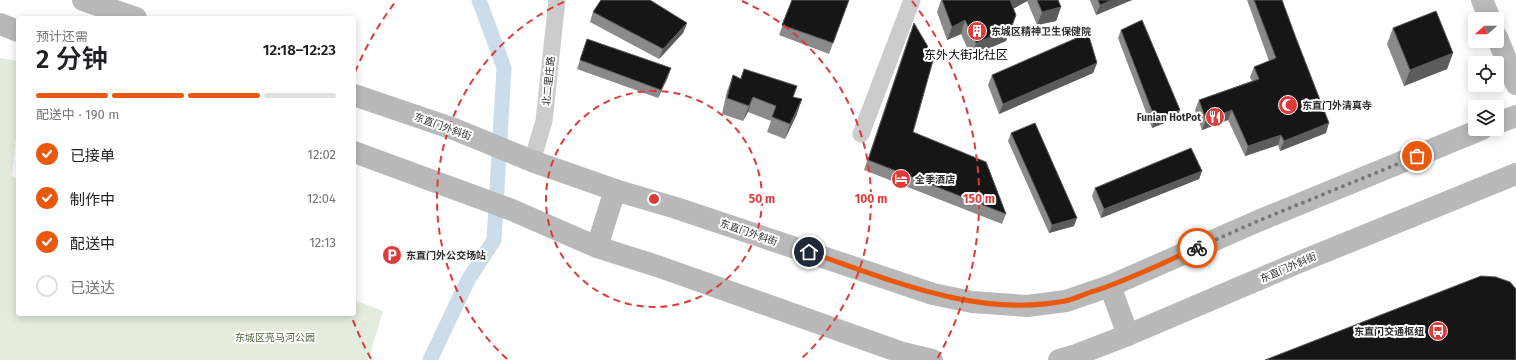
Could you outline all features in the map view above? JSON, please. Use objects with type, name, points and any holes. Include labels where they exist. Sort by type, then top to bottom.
[{"type":"main road","points":[[83,0],[130,16]]},
{"type":"main road","points":[[1482,0],[1487,12]]},
{"type":"main road","points":[[0,24],[16,30]]},
{"type":"main road","points":[[1501,48],[1516,84]]},
{"type":"main road","name":"东直门外斜街","points":[[356,96],[454,130],[532,161],[615,190],[676,208],[933,294],[972,302],[1027,306],[1066,301],[1110,286],[1258,221],[1468,135]]},
{"type":"main road","points":[[1504,120],[1516,116]]},
{"type":"main road","points":[[356,153],[512,210],[597,247],[672,271],[903,353],[932,360]]},
{"type":"main road","name":"东直门外斜街","points":[[1059,360],[1128,335],[1316,255],[1516,174]]},
{"type":"main road","points":[[597,247],[615,190]]},
{"type":"main road","points":[[1110,286],[1128,335]]},
{"type":"street","name":"北二里庄路","points":[[532,161],[544,121],[556,0]]},
{"type":"street","points":[[861,134],[912,0]]},
{"type":"green space","name":"东城区亮马河公园","points":[[0,58],[16,61],[16,137],[12,176],[16,178],[16,316],[356,316],[356,301],[383,311],[368,360],[0,360]]},
{"type":"building","points":[[601,0],[650,0],[687,23],[663,49],[593,12]]},
{"type":"building","points":[[792,0],[849,0],[833,43],[782,25]]},
{"type":"building","points":[[942,0],[1010,0],[1016,15],[1011,28],[976,43],[965,20],[952,27]]},
{"type":"building","points":[[1037,0],[1058,0],[1061,7],[1042,12]]},
{"type":"building","points":[[1098,0],[1112,0],[1100,5]]},
{"type":"building","points":[[1254,0],[1282,0],[1329,123],[1284,141],[1281,135],[1248,146],[1232,110],[1206,120],[1199,100],[1259,79],[1254,67],[1276,58]]},
{"type":"building","points":[[1436,11],[1453,53],[1410,70],[1393,28]]},
{"type":"building","points":[[1142,20],[1180,110],[1155,119],[1121,30]]},
{"type":"building","points":[[914,23],[934,57],[913,132],[986,162],[1006,214],[868,160]]},
{"type":"building","points":[[1088,33],[1097,63],[1003,104],[992,75]]},
{"type":"building","points":[[587,39],[671,68],[661,90],[580,60]]},
{"type":"building","points":[[744,69],[797,86],[793,97],[802,99],[790,124],[772,117],[776,106],[753,97],[749,106],[727,98],[733,75],[741,79]]},
{"type":"building","points":[[1035,123],[1077,218],[1052,225],[1011,133]]},
{"type":"building","points":[[1191,148],[1202,171],[1104,209],[1095,188]]},
{"type":"building","name":"东直门交通枢纽","points":[[1481,276],[1496,277],[1510,282],[1516,289],[1516,360],[1265,360]]},
{"type":"waterway","points":[[430,360],[468,280],[494,240],[504,68],[479,0]]},
{"type":"way so far","points":[[1197,248],[1258,221],[1417,156]]},
{"type":"place","name":"东城区精神卫生保健院","points":[[977,31]]},
{"type":"place","name":"东直门外清真寺","points":[[1288,105]]},
{"type":"place","name":"Funian HotPot","points":[[1215,117]]},
{"type":"place","name":"全季酒店","points":[[901,179]]},
{"type":"place","name":"东直门外公交场站","points":[[392,255]]},
{"type":"place","name":"东直门交通枢纽","points":[[1438,331]]},
{"type":"district","name":"东外大街北社区","points":[[966,55]]},
{"type":"route","points":[[809,252],[933,294],[972,302],[1027,306],[1066,301],[1110,286],[1197,248]]}]
